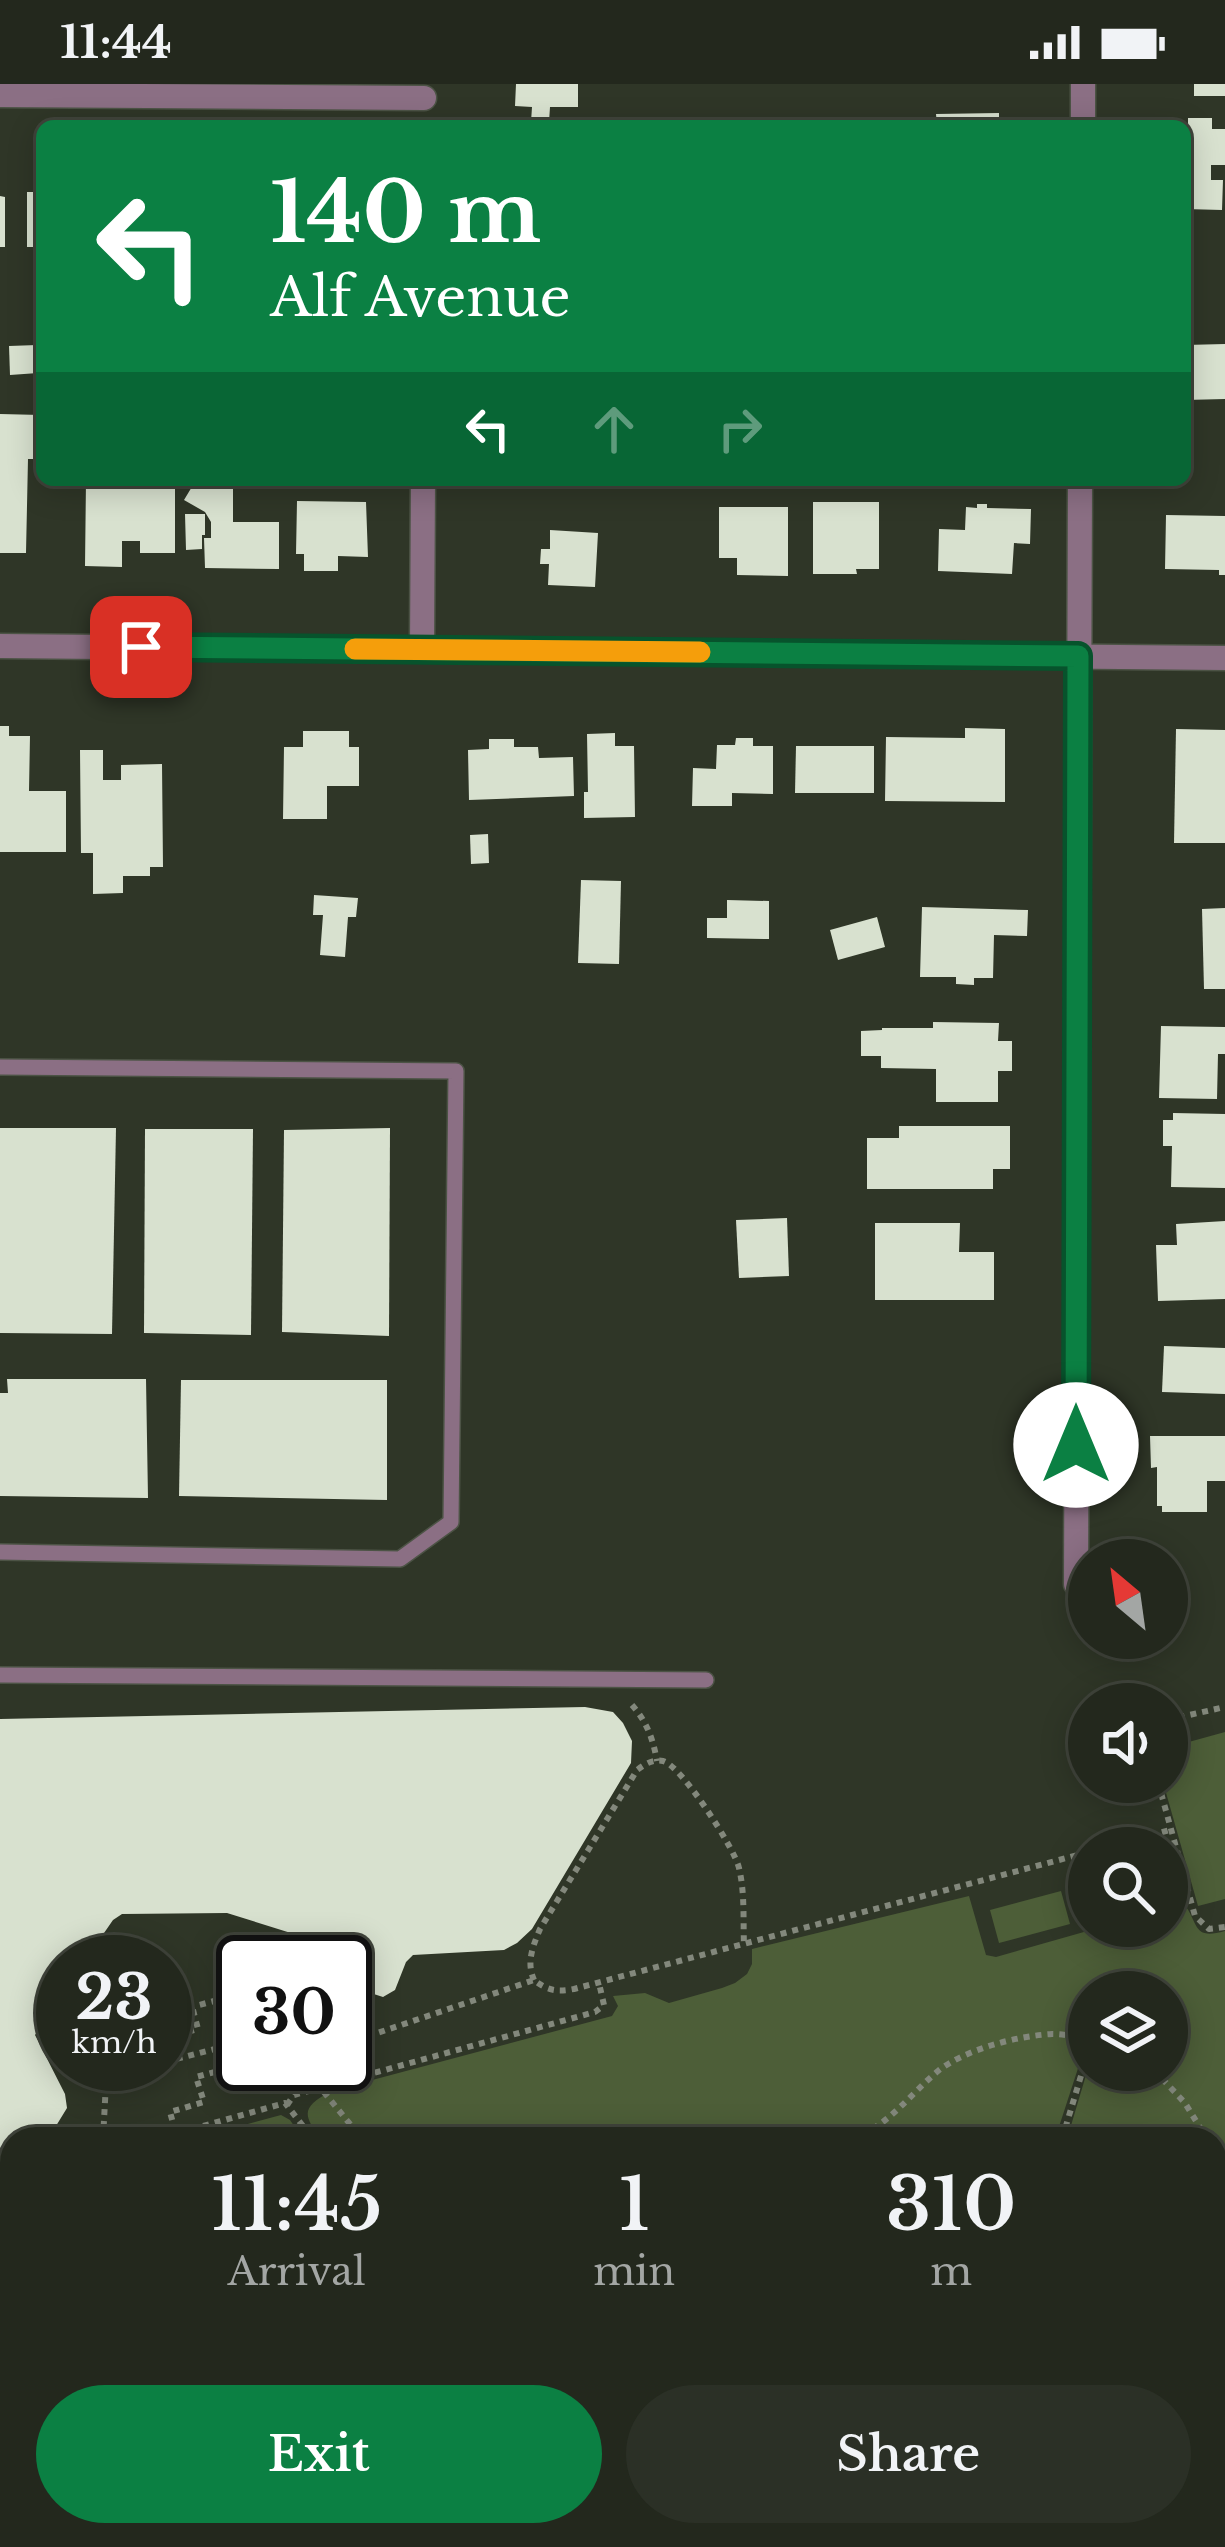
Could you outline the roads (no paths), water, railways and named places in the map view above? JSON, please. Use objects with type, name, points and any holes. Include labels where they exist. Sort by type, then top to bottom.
[{"type":"street","points":[[1083,84],[1083,120]]},
{"type":"street","points":[[0,95],[424,91]]},
{"type":"street","points":[[422,649],[423,486]]},
{"type":"street","points":[[1076,1539],[1080,486]]},
{"type":"street","points":[[0,646],[1225,658]]},
{"type":"lane","points":[[0,1067],[456,1072],[451,1522],[400,1559],[0,1552]]},
{"type":"lane","points":[[0,1675],[706,1680]]}]
